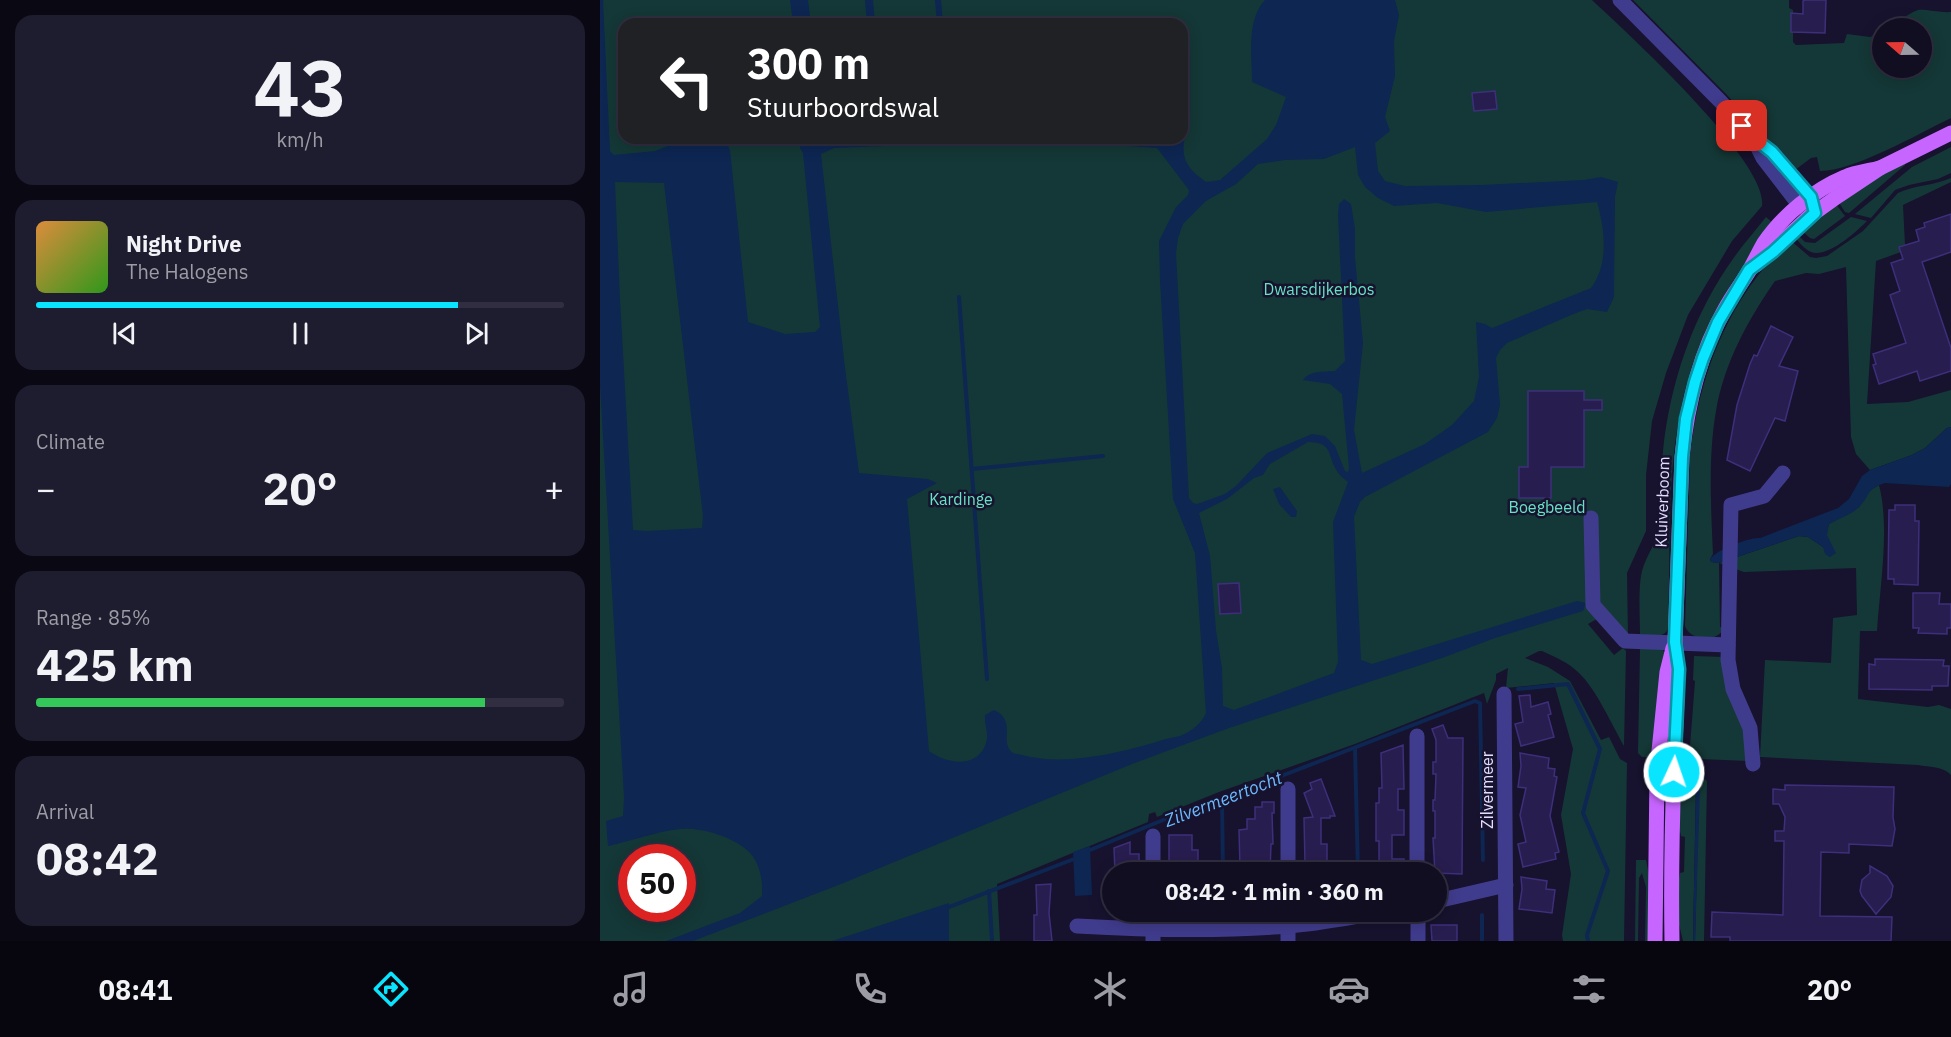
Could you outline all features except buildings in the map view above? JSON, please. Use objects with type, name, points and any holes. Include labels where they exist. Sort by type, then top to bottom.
[{"type":"main road","points":[[1880,168],[1951,133]]},
{"type":"main road","name":"Kluiverboom","points":[[1672,941],[1673,783],[1679,669],[1675,642],[1682,457],[1689,407],[1700,366],[1724,311],[1773,231],[1805,201],[1846,176],[1880,168]]},
{"type":"main road","name":"Kluiverboom","points":[[1749,270],[1773,252],[1815,213],[1880,168]]},
{"type":"main road","name":"Kluiverboom","points":[[1655,941],[1658,761],[1666,672],[1675,642]]},
{"type":"street","points":[[1620,0],[1754,138],[1763,158],[1815,213]]},
{"type":"street","points":[[1754,764],[1750,728],[1733,689],[1728,645],[1731,505],[1764,496],[1783,473]]},
{"type":"street","points":[[1591,518],[1593,605],[1625,641],[1728,645]]},
{"type":"street","name":"Zilvermeer","points":[[1504,694],[1506,941]]},
{"type":"street","points":[[1417,736],[1418,862]]},
{"type":"street","points":[[1288,789],[1288,862]]},
{"type":"street","points":[[1153,836],[1153,862]]},
{"type":"street","points":[[1447,899],[1506,885]]},
{"type":"street","points":[[1077,926],[1153,936],[1315,922]]},
{"type":"street","points":[[1418,922],[1418,941]]},
{"type":"green space","name":"Kardinge","points":[[600,0],[1592,0],[1663,68],[1720,130],[1743,160],[1758,186],[1762,206],[1732,241],[1688,315],[1666,373],[1652,421],[1646,475],[1646,531],[1627,573],[1628,636],[1604,615],[1588,624],[1614,655],[1623,648],[1626,651],[1624,746],[1598,698],[1575,669],[1542,651],[1525,658],[1548,667],[1570,681],[1601,740],[1609,737],[1620,759],[1627,763],[1624,941],[1563,941],[1571,874],[1561,815],[1573,749],[1554,683],[1506,688],[1508,668],[1496,674],[1487,704],[1484,693],[1355,744],[1219,792],[1157,817],[1155,812],[1149,814],[1148,822],[997,884],[1000,941],[600,941]]},
{"type":"green space","points":[[1633,0],[1789,0],[1789,8],[1793,10],[1793,42],[1796,45],[1844,43],[1847,34],[1872,36],[1872,78],[1932,78],[1932,18],[1904,18],[1918,10],[1951,12],[1951,118],[1850,165],[1820,171],[1817,157],[1811,158],[1795,170],[1727,95]]},
{"type":"green space","points":[[1951,147],[1951,173],[1938,179],[1895,190],[1871,218],[1855,214],[1912,167]]},
{"type":"green space","points":[[1905,163],[1849,213],[1845,212],[1838,201],[1863,184]]},
{"type":"green space","points":[[1951,178],[1951,182],[1903,205],[1905,245],[1901,252],[1876,261],[1867,404],[1908,402],[1951,390],[1951,427],[1925,448],[1912,455],[1870,470],[1856,454],[1851,437],[1846,267],[1819,274],[1806,273],[1775,281],[1738,343],[1725,376],[1716,411],[1711,464],[1713,554],[1710,559],[1711,562],[1719,563],[1720,627],[1724,628],[1716,636],[1698,637],[1692,635],[1685,626],[1690,454],[1701,394],[1710,365],[1734,311],[1750,286],[1790,240],[1810,257],[1827,256],[1863,231],[1898,193]]},
{"type":"green space","points":[[1835,203],[1845,216],[1814,239],[1801,230]]},
{"type":"green space","points":[[1766,217],[1774,224],[1746,261],[1722,299],[1702,340],[1687,383],[1675,443],[1672,474],[1668,629],[1659,636],[1640,634],[1641,578],[1659,528],[1666,425],[1678,374],[1707,300],[1735,256]]},
{"type":"green space","points":[[1851,217],[1867,221],[1841,243],[1825,251],[1811,252],[1794,236],[1797,234],[1805,242],[1815,243]]},
{"type":"green space","points":[[1879,485],[1884,538],[1877,631],[1860,631],[1858,699],[1928,707],[1939,705],[1951,709],[1951,775],[1940,768],[1918,765],[1760,757],[1765,660],[1831,663],[1833,618],[1857,615],[1856,568],[1744,572],[1719,563],[1799,536],[1808,537],[1823,547],[1829,524],[1859,507],[1869,491]]},
{"type":"green space","points":[[1640,649],[1662,649],[1665,653],[1654,757],[1642,757],[1638,753]]},
{"type":"green space","points":[[1694,656],[1724,657],[1744,725],[1748,761],[1700,759],[1690,746],[1695,681],[1693,680]]},
{"type":"green space","points":[[1677,774],[1701,775],[1707,781],[1704,941],[1695,941],[1699,785],[1696,786],[1693,941],[1683,941],[1675,907],[1680,873],[1684,872],[1685,837],[1681,836],[1676,814]]},
{"type":"green space","points":[[1636,860],[1646,860],[1651,885],[1650,941],[1645,941],[1646,887],[1642,873],[1639,878],[1638,941],[1635,941]]},
{"type":"water","points":[[600,0],[603,0],[610,151],[614,155],[655,151],[670,145],[727,144],[730,150],[748,322],[785,334],[815,332],[820,327],[801,144],[934,144],[1184,144],[1185,158],[1194,173],[1206,182],[1220,180],[1267,139],[1276,125],[1286,97],[1252,82],[1251,39],[1255,18],[1265,0],[1395,0],[1399,15],[1394,41],[1395,76],[1385,117],[1390,131],[1375,143],[1378,171],[1385,181],[1405,186],[1482,185],[1584,180],[1601,177],[1618,182],[1615,197],[1614,297],[1607,312],[1587,309],[1507,343],[1496,358],[1500,405],[1497,418],[1488,432],[1365,497],[1360,502],[1354,517],[1361,660],[1372,664],[1577,601],[1586,603],[1583,611],[1495,638],[1442,658],[1229,728],[1132,764],[841,884],[693,941],[666,941],[740,913],[762,896],[761,879],[756,862],[744,847],[708,831],[672,830],[608,846],[606,821],[623,816],[624,797],[600,385]],"holes":[[[934,144],[1115,145],[1157,148],[1189,190],[1188,195],[1176,207],[1159,241],[1160,281],[1173,499],[1195,553],[1206,713],[1199,724],[1180,736],[1114,753],[1076,759],[1057,759],[1013,753],[1007,743],[1005,720],[994,710],[985,715],[987,739],[984,749],[978,756],[963,762],[945,759],[929,751],[907,499],[937,483],[928,479],[859,473],[821,154],[834,148]],[[1355,147],[1358,175],[1365,187],[1378,198],[1394,206],[1437,203],[1486,212],[1597,202],[1604,246],[1597,279],[1591,288],[1492,328],[1476,322],[1479,377],[1474,401],[1452,425],[1425,444],[1362,473],[1354,430],[1363,343],[1355,258],[1355,229],[1351,204],[1344,199],[1339,204],[1338,215],[1345,361],[1335,371],[1314,373],[1303,380],[1330,384],[1342,394],[1348,472],[1345,471],[1335,446],[1325,436],[1312,434],[1267,453],[1236,486],[1225,494],[1197,504],[1193,503],[1189,498],[1176,253],[1183,224],[1206,201],[1236,184],[1258,164],[1285,160],[1324,159]],[[615,182],[664,183],[703,516],[702,528],[633,530]],[[1308,442],[1322,444],[1326,447],[1338,472],[1348,482],[1333,522],[1338,662],[1334,673],[1234,710],[1223,706],[1222,668],[1216,630],[1210,556],[1199,513],[1227,499],[1254,478],[1263,475],[1270,464]]]},
{"type":"water","points":[[790,0],[808,0],[810,18],[792,18]]},
{"type":"water","points":[[865,0],[873,0],[874,18],[866,18]]},
{"type":"water","points":[[935,0],[941,0],[942,18],[936,18]]},
{"type":"water","points":[[1951,427],[1951,484],[1949,487],[1885,483],[1874,488],[1855,510],[1829,524],[1827,535],[1836,553],[1830,557],[1825,554],[1823,547],[1808,537],[1799,536],[1719,563],[1711,562],[1713,555],[1733,545],[1760,538],[1838,508],[1849,499],[1862,476],[1870,470],[1912,455],[1925,448]]},
{"type":"water","points":[[1280,487],[1297,511],[1296,517],[1291,517],[1279,504],[1273,489]]},
{"type":"water","points":[[1696,786],[1700,788],[1695,941],[1693,941]]},
{"type":"water","points":[[1090,846],[1092,895],[1075,896],[1073,852]]},
{"type":"water","points":[[949,903],[949,941],[832,941]]},
{"type":"waterway","points":[[959,297],[987,679]]},
{"type":"waterway","points":[[972,469],[1103,456]]},
{"type":"waterway","points":[[1518,689],[1568,684],[1600,749],[1583,813],[1608,871],[1587,935],[1588,941]]},
{"type":"waterway","name":"Zilvermeertocht","points":[[1090,850],[1475,701],[1480,703],[1483,860]]},
{"type":"waterway","points":[[1355,748],[1358,862]]},
{"type":"waterway","points":[[1222,799],[1223,862]]},
{"type":"waterway","name":"Zilvermeertocht","points":[[949,907],[1074,859]]},
{"type":"waterway","points":[[989,891],[992,941]]},
{"type":"waterway","points":[[1482,915],[1482,941]]},
{"type":"route","points":[[1674,772],[1679,669],[1675,642],[1682,457],[1686,419],[1695,382],[1718,322],[1749,270],[1773,252],[1784,239],[1815,213],[1811,197],[1772,152],[1742,126]]},
{"type":"park label","name":"Dwarsdijkerbos","points":[[1319,289]]},
{"type":"park label","name":"Boegbeeld","points":[[1547,507]]}]
